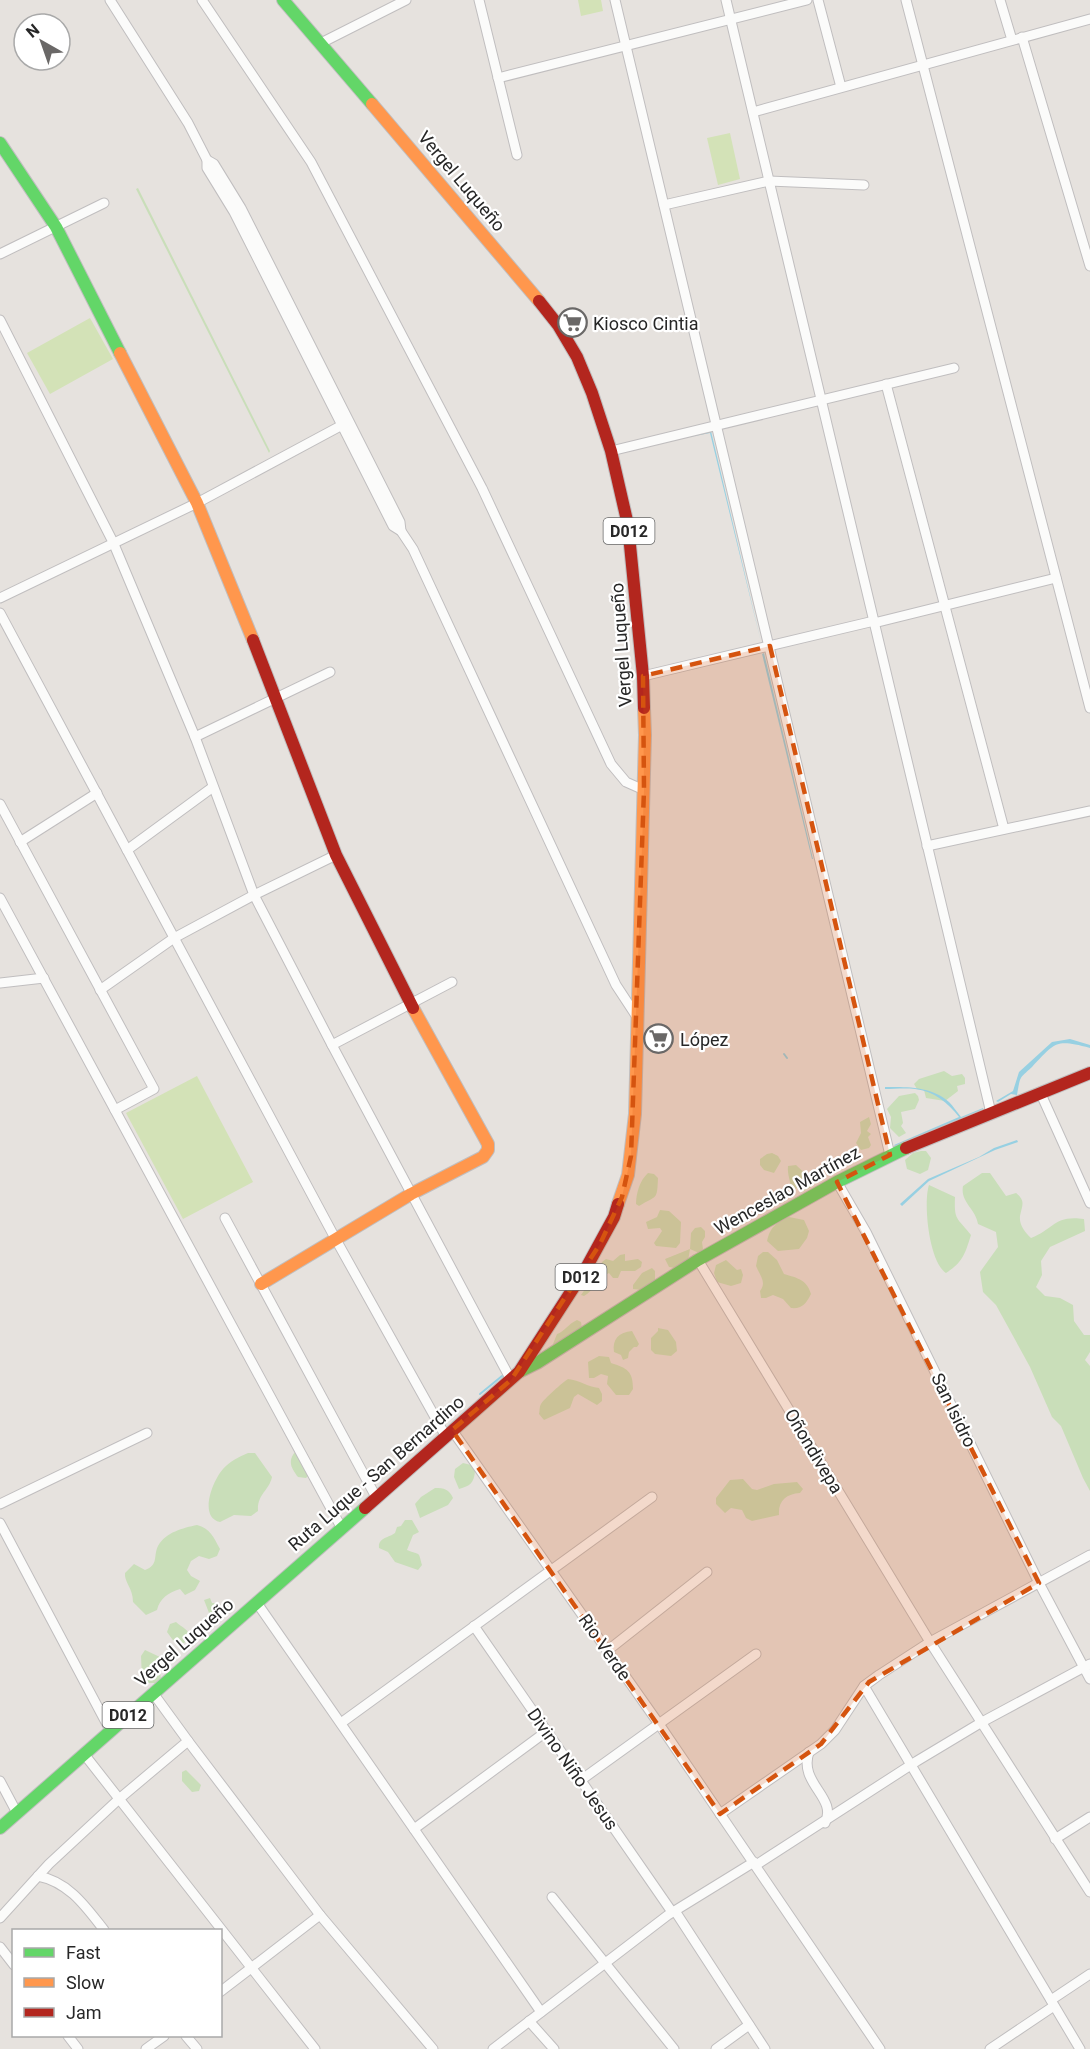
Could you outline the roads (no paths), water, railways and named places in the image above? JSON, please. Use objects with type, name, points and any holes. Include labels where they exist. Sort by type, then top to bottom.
[{"type":"main road","name":"Vergel Luqueño","points":[[283,0],[522,279],[558,325],[583,371],[611,451],[628,525],[643,676],[644,790],[632,1146],[622,1197],[600,1245],[515,1376]]},
{"type":"main road","points":[[0,143],[56,226],[197,503],[277,698],[336,855],[411,1004],[488,1144],[489,1150],[483,1157],[411,1194],[261,1284]]},
{"type":"main road","name":"Wenceslao Martínez","points":[[515,1376],[698,1260],[837,1182],[890,1155],[1090,1073]]},
{"type":"main road","name":"Ruta Luque - San Bernardino","points":[[257,1603],[515,1376]]},
{"type":"main road","name":"Vergel Luqueño","points":[[0,1828],[257,1603]]},
{"type":"street","points":[[110,0],[188,123],[207,159],[207,168],[234,212],[345,423],[393,526],[401,531],[413,549],[616,985],[638,1017]]},
{"type":"street","points":[[202,0],[311,162],[485,494],[611,764],[626,782],[644,790]]},
{"type":"street","points":[[321,43],[406,0]]},
{"type":"street","points":[[479,0],[517,155]]},
{"type":"street","points":[[615,0],[890,1155]]},
{"type":"street","points":[[726,0],[991,1113]]},
{"type":"street","points":[[498,78],[807,0]]},
{"type":"street","points":[[818,0],[841,87]]},
{"type":"street","points":[[906,0],[1090,708]]},
{"type":"street","points":[[1000,0],[1012,40]]},
{"type":"street","points":[[753,112],[1090,19]]},
{"type":"street","points":[[1022,37],[1090,266]]},
{"type":"street","points":[[664,205],[769,180],[864,185]]},
{"type":"street","points":[[0,254],[104,203]]},
{"type":"street","points":[[0,320],[113,542],[195,737],[254,895],[411,1194],[515,1376]]},
{"type":"street","points":[[611,451],[954,368]]},
{"type":"street","points":[[886,384],[1004,829]]},
{"type":"street","points":[[0,598],[197,503],[345,423]]},
{"type":"street","points":[[643,676],[1056,578]]},
{"type":"street","name":"Rio Verde","points":[[0,613],[335,1238],[449,1433],[551,1571],[659,1724],[880,2049]]},
{"type":"street","points":[[195,737],[330,672]]},
{"type":"street","points":[[127,850],[213,787]]},
{"type":"street","points":[[20,842],[97,794]]},
{"type":"street","points":[[0,804],[154,1089],[115,1110]]},
{"type":"street","points":[[927,846],[1090,811]]},
{"type":"street","points":[[100,990],[174,938],[336,855]]},
{"type":"street","points":[[0,898],[341,1527]]},
{"type":"street","points":[[0,983],[44,978]]},
{"type":"street","points":[[332,1045],[452,982]]},
{"type":"street","points":[[1040,1092],[1090,1203]]},
{"type":"street","name":"San Isidro","points":[[837,1182],[869,1238],[1039,1583],[1087,1665],[1090,1679]]},
{"type":"street","points":[[225,1218],[376,1497]]},
{"type":"street","name":"Oñondivepa","points":[[698,1260],[930,1642],[1090,1892]]},
{"type":"street","points":[[0,1504],[147,1433]]},
{"type":"street","points":[[341,1723],[652,1497]]},
{"type":"street","points":[[0,1523],[110,1730]]},
{"type":"street","points":[[720,1814],[821,1744],[835,1730],[864,1686],[930,1642],[1090,1555]]},
{"type":"street","points":[[607,1651],[707,1572]]},
{"type":"street","points":[[257,1603],[541,2012]]},
{"type":"street","name":"Divino Niño Jesus","points":[[474,1626],[674,1912],[765,2049]]},
{"type":"street","points":[[581,1780],[756,1654]]},
{"type":"street","points":[[493,2049],[674,1912],[825,1823],[910,1765],[982,1722],[1087,1665]]},
{"type":"street","points":[[864,1686],[1080,2049]]},
{"type":"street","points":[[153,1693],[320,1915],[433,2049]]},
{"type":"street","points":[[414,1829],[547,1731]]},
{"type":"street","points":[[0,1918],[49,1864],[119,1799],[188,1741]]},
{"type":"street","points":[[809,1752],[807,1770],[828,1806],[825,1823]]},
{"type":"street","points":[[84,1754],[221,1929]]},
{"type":"street","points":[[0,1781],[17,1813]]},
{"type":"street","points":[[1055,1839],[1090,1817]]},
{"type":"street","points":[[38,1876],[51,1879],[74,1895],[103,1929]]},
{"type":"street","points":[[552,1897],[674,2049]]},
{"type":"street","points":[[222,1990],[320,1915]]},
{"type":"street","points":[[222,1931],[315,2049]]},
{"type":"street","points":[[0,1947],[12,1962]]},
{"type":"street","points":[[990,2049],[1090,1974]]},
{"type":"street","points":[[530,2021],[554,2049]]},
{"type":"street","points":[[716,2049],[749,2025]]},
{"type":"street","points":[[69,2037],[78,2049]]},
{"type":"street","points":[[146,2049],[163,2037]]},
{"type":"street","points":[[187,2037],[197,2049]]},
{"type":"water","points":[[711,431],[761,642],[710,433],[668,441]]},
{"type":"water","points":[[764,653],[813,859],[762,654]]},
{"type":"water","points":[[1070,1039],[1090,1045],[1090,1048],[1063,1043],[1057,1045],[1046,1052],[1022,1076],[1017,1095],[1011,1094],[996,1101],[1013,1091],[1019,1072],[1052,1042]]},
{"type":"water","points":[[885,1087],[927,1090],[949,1102],[961,1117],[983,1109],[895,1146],[959,1117],[950,1107],[928,1092],[911,1089],[885,1089]]},
{"type":"water","points":[[1017,1140],[1018,1142],[995,1150],[929,1181],[902,1206],[900,1204],[928,1179],[994,1148]]},
{"type":"waterway","points":[[784,1054],[787,1058]]},
{"type":"waterway","points":[[480,1394],[502,1376]]},
{"type":"place","name":"Kiosco Cintia","points":[[572,323]]},
{"type":"place","name":"López","points":[[659,1039]]}]
